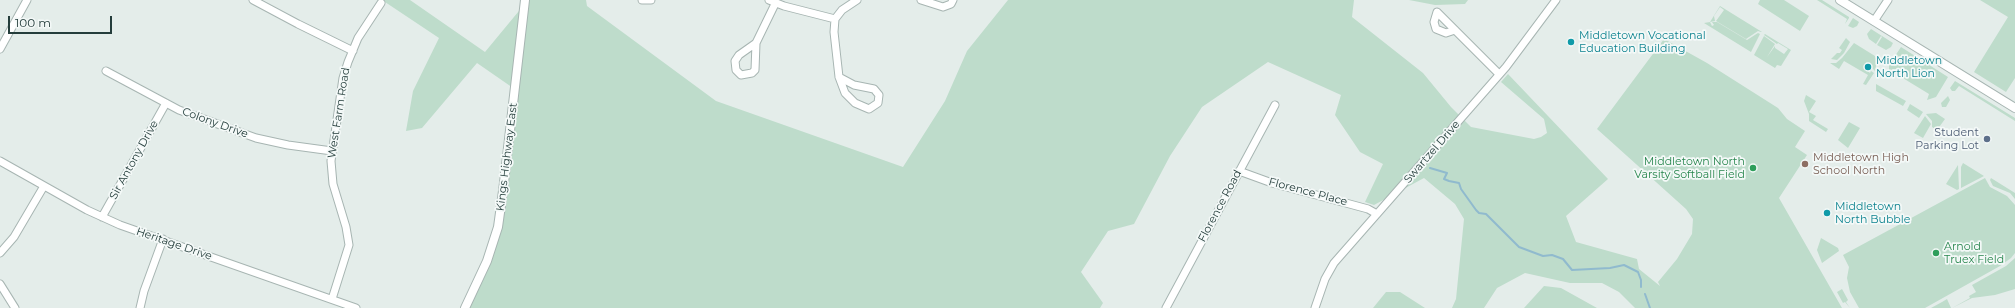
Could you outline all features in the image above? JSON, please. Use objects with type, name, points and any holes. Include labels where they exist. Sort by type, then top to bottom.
[{"type":"street","points":[[0,49],[27,0]]},
{"type":"street","points":[[253,0],[352,50]]},
{"type":"street","name":"Kings Highway East","points":[[466,308],[487,261],[498,227],[525,0]]},
{"type":"street","points":[[642,0],[651,0]]},
{"type":"street","points":[[839,77],[854,85],[874,89],[879,95],[878,103],[869,109],[861,107],[845,93],[839,77],[834,32],[835,19],[842,10],[857,0]]},
{"type":"street","points":[[921,0],[943,7],[951,4],[953,0]]},
{"type":"street","name":"Swartzel Drive","points":[[1315,308],[1329,270],[1499,74],[1556,0]]},
{"type":"street","points":[[1840,0],[2015,108]]},
{"type":"street","points":[[1874,21],[1888,0]]},
{"type":"street","points":[[756,43],[739,55],[736,61],[736,70],[742,75],[752,73],[756,70],[756,43],[772,2],[835,19]]},
{"type":"street","name":"West Farm Road","points":[[332,299],[349,245],[346,227],[334,184],[332,151],[343,78],[352,50],[380,3]]},
{"type":"street","points":[[1455,30],[1499,74]]},
{"type":"street","name":"Colony Drive","points":[[106,71],[185,112],[268,141],[332,151]]},
{"type":"street","name":"Sir Antony Drive","points":[[102,217],[166,103]]},
{"type":"street","name":"Florence Road","points":[[1166,308],[1275,105]]},
{"type":"street","name":"Heritage Drive","points":[[0,161],[102,217],[356,308]]},
{"type":"street","name":"Florence Place","points":[[1239,171],[1272,183],[1368,209],[1377,214]]},
{"type":"street","points":[[0,253],[14,237],[44,186]]},
{"type":"street","points":[[140,308],[144,291],[163,240]]},
{"type":"street","points":[[0,284],[15,308]]},
{"type":"green space","points":[[382,0],[410,0],[485,52],[528,0],[586,0],[587,6],[716,101],[903,167],[945,101],[967,51],[1008,0],[1354,0],[1352,17],[1423,73],[1451,107],[1471,127],[1534,139],[1541,137],[1547,133],[1544,119],[1501,82],[1508,74],[1608,179],[1566,216],[1576,242],[1637,259],[1639,269],[1660,286],[1658,282],[1677,259],[1692,234],[1693,219],[1686,209],[1597,129],[1664,39],[1707,63],[1778,108],[1787,119],[1805,131],[1795,147],[1807,155],[1779,198],[1842,308],[1635,308],[1619,292],[1602,283],[1570,283],[1525,273],[1497,288],[1484,308],[1452,308],[1456,299],[1464,219],[1455,204],[1424,178],[1374,205],[1365,202],[1383,164],[1360,152],[1335,115],[1341,95],[1268,62],[1202,107],[1170,156],[1134,224],[1108,231],[1081,272],[1103,303],[1100,308],[468,308],[493,237],[516,90],[477,63],[422,128],[406,131],[413,91],[439,38]]},
{"type":"green space","points":[[1409,0],[1468,0],[1465,4],[1435,5]]},
{"type":"green space","points":[[1760,0],[1784,0],[1809,16],[1800,31],[1758,4]]},
{"type":"green space","points":[[1817,0],[1822,0],[1849,17],[1845,24],[1847,19]]},
{"type":"green space","points":[[1980,0],[2015,0],[2015,78],[2006,92],[1974,72],[2008,17]]},
{"type":"green space","points":[[1720,6],[1762,32],[1758,31],[1746,39],[1716,21],[1724,10],[1720,7],[1714,16],[1715,21],[1710,22]]},
{"type":"green space","points":[[1853,18],[1859,22],[1857,26],[1853,28],[1848,26]]},
{"type":"green space","points":[[1710,22],[1712,26],[1714,25],[1712,22],[1717,22],[1747,40],[1758,33],[1760,34],[1751,52],[1704,23]]},
{"type":"green space","points":[[1871,29],[1893,43],[1891,47],[1886,50],[1877,45],[1882,37],[1881,36],[1876,44],[1869,39],[1867,34]]},
{"type":"green space","points":[[1765,34],[1791,50],[1781,66],[1777,65],[1775,68],[1754,55],[1764,36],[1775,44],[1767,57],[1775,46],[1775,48],[1784,54],[1788,49],[1778,43],[1777,44],[1764,35]]},
{"type":"green space","points":[[1846,38],[1850,42],[1844,53],[1837,60],[1831,59],[1837,53],[1840,53],[1842,50],[1839,48]]},
{"type":"green space","points":[[1854,43],[1875,56],[1877,61],[1875,71],[1868,64],[1865,69],[1870,73],[1871,71],[1874,73],[1866,85],[1863,84],[1868,75],[1844,61],[1839,69],[1830,63],[1836,63],[1842,58]]},
{"type":"green space","points":[[1901,47],[1948,77],[1936,97],[1927,100],[1929,94],[1893,72],[1889,76],[1889,65]]},
{"type":"green space","points":[[1955,81],[2015,118],[2015,121],[1959,86],[1955,91],[1952,91],[1950,88]]},
{"type":"green space","points":[[1876,84],[1906,101],[1903,106],[1876,91]]},
{"type":"green space","points":[[1806,95],[1816,101],[1809,112],[1816,116],[1813,120],[1828,129],[1826,132],[1809,121],[1809,114],[1804,101]]},
{"type":"green space","points":[[1948,96],[1950,100],[1946,107],[1942,107],[1941,103]]},
{"type":"green space","points":[[1910,104],[1923,112],[1919,118],[1907,110]]},
{"type":"green space","points":[[1936,113],[1945,119],[1937,130],[1932,127],[1932,121],[1926,114]]},
{"type":"green space","points":[[1925,116],[1931,124],[1923,138],[1914,133]]},
{"type":"green space","points":[[1849,122],[1860,128],[1848,148],[1838,140]]},
{"type":"green space","points":[[1963,163],[1984,176],[1961,188],[1961,167]]},
{"type":"green space","points":[[1958,165],[1959,189],[1957,190],[1946,184]]},
{"type":"green space","points":[[1985,178],[1990,187],[2007,196],[2015,205],[2015,253],[2011,258],[2000,266],[1925,308],[1859,308],[1850,292],[1847,278],[1849,267],[1843,255]]},
{"type":"green space","points":[[1991,178],[2015,193],[2015,199],[2010,193],[1993,186],[1990,180]]},
{"type":"green space","points":[[1821,238],[1838,248],[1839,251],[1822,263],[1817,250]]},
{"type":"green space","points":[[2015,258],[2015,289],[1995,295],[1972,298],[1952,308],[1970,298],[1969,296],[1976,292],[1972,285],[2006,266]]},
{"type":"green space","points":[[1544,286],[1561,288],[1597,308],[1524,308]]},
{"type":"green space","points":[[1842,289],[1848,300],[1846,302],[1850,308],[1845,302],[1843,303],[1837,292]]},
{"type":"green space","points":[[1386,292],[1400,292],[1425,308],[1373,308]]},
{"type":"green space","points":[[1947,299],[1951,308],[1931,308],[1942,302]]},
{"type":"waterway","points":[[1430,168],[1447,173],[1444,179],[1459,183],[1461,189],[1476,210],[1479,213],[1486,214],[1519,247],[1543,256],[1552,255],[1563,259],[1572,270],[1610,268],[1624,265],[1638,272],[1641,280],[1641,287]]},
{"type":"waterway","points":[[1645,294],[1650,308]]},
{"type":"place","name":"Middletown Vocational Education Building","points":[[1571,42]]},
{"type":"place","name":"Middletown North Lion","points":[[1868,67]]},
{"type":"place","name":"Student Parking Lot","points":[[1987,139]]},
{"type":"place","name":"Middletown High School North","points":[[1805,164]]},
{"type":"place","name":"Middletown North Varsity Softball Field","points":[[1753,168]]},
{"type":"place","name":"Middletown North Bubble","points":[[1827,213]]},
{"type":"place","name":"Arnold Truex Field","points":[[1936,253]]}]
